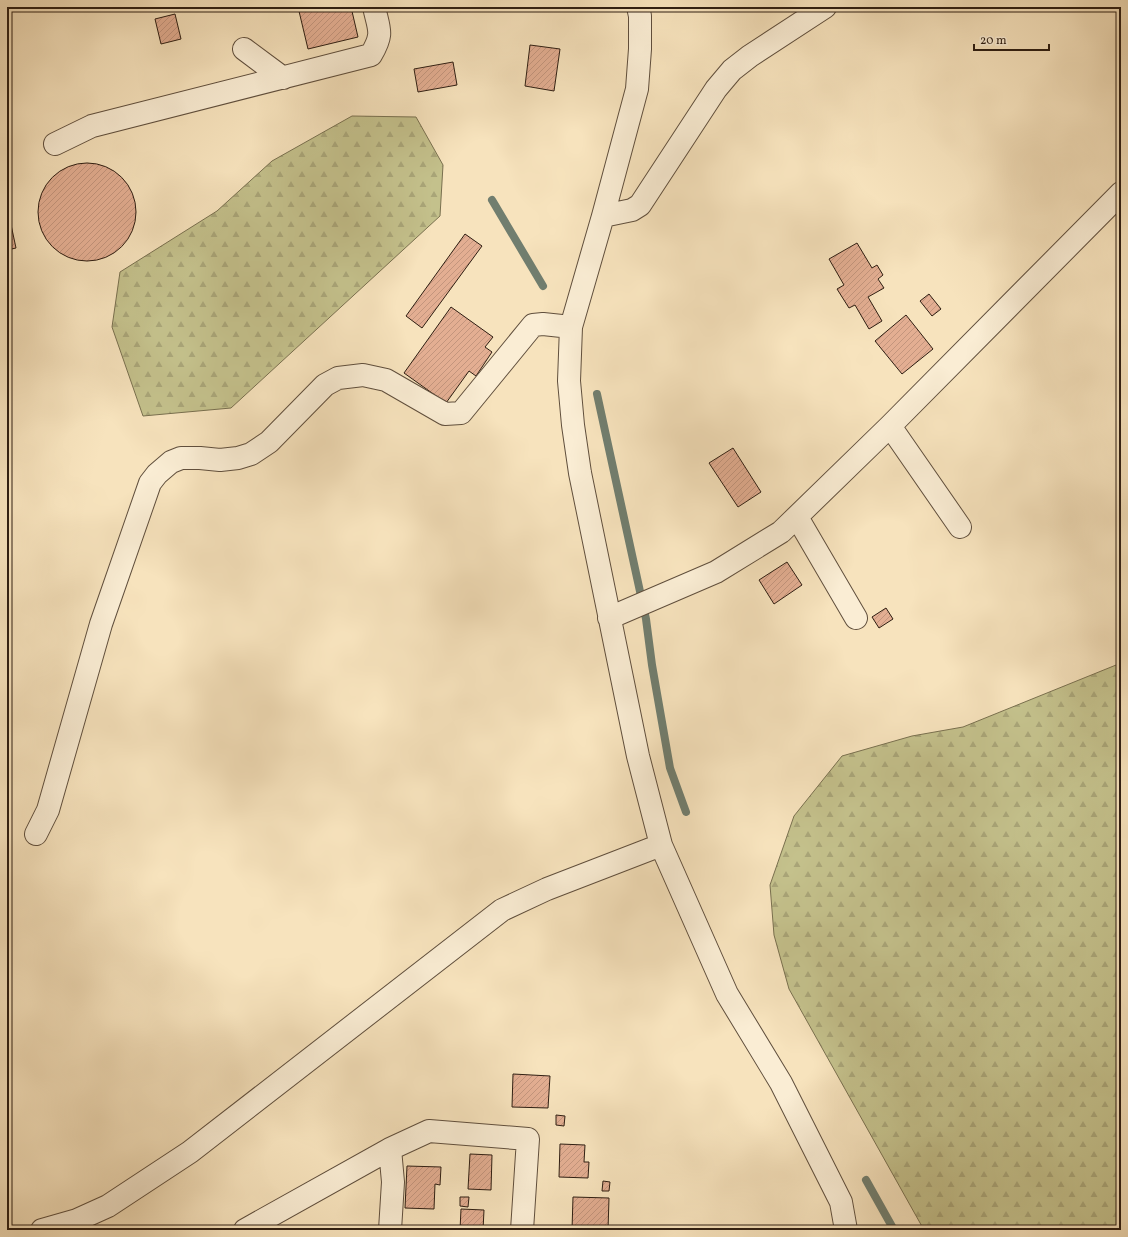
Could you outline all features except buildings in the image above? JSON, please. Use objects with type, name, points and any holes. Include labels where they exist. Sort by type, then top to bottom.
[{"type":"street","points":[[55,144],[92,126],[371,55],[378,43],[380,34],[374,7]]},
{"type":"street","points":[[638,7],[640,16],[640,48],[637,89],[571,327],[569,381],[573,425],[580,473],[638,756],[661,845],[727,994],[781,1082],[841,1202],[846,1230]]},
{"type":"street","points":[[603,216],[632,210],[640,205],[716,89],[732,70],[750,56],[825,7]]},
{"type":"street","points":[[244,49],[283,78]]},
{"type":"street","points":[[609,618],[716,572],[781,532],[890,426],[1121,193]]},
{"type":"street","points":[[36,834],[48,810],[101,624],[150,484],[157,474],[171,462],[181,458],[220,460],[238,458],[251,454],[269,442],[325,384],[347,376],[363,375],[386,380],[445,414],[461,413],[533,325],[542,324],[571,327]]},
{"type":"street","points":[[890,426],[960,527]]},
{"type":"street","points":[[797,517],[856,618]]},
{"type":"street","points":[[42,1230],[77,1220],[108,1206],[190,1152],[502,910],[547,888],[661,845]]},
{"type":"street","points":[[249,1229],[390,1149],[429,1131],[528,1139],[522,1230]]},
{"type":"street","points":[[390,1149],[393,1182],[390,1230]]},
{"type":"green space","points":[[352,116],[416,117],[443,165],[440,216],[231,408],[143,416],[112,327],[120,272],[217,211],[272,161]]},
{"type":"green space","points":[[1121,663],[1121,1230],[924,1230],[789,989],[774,935],[770,885],[794,816],[842,756],[912,736],[963,727]]},
{"type":"waterway","points":[[492,200],[543,286]]},
{"type":"waterway","points":[[597,394],[646,619],[652,665],[670,768],[686,812]]},
{"type":"waterway","points":[[866,1180],[894,1230]]}]
